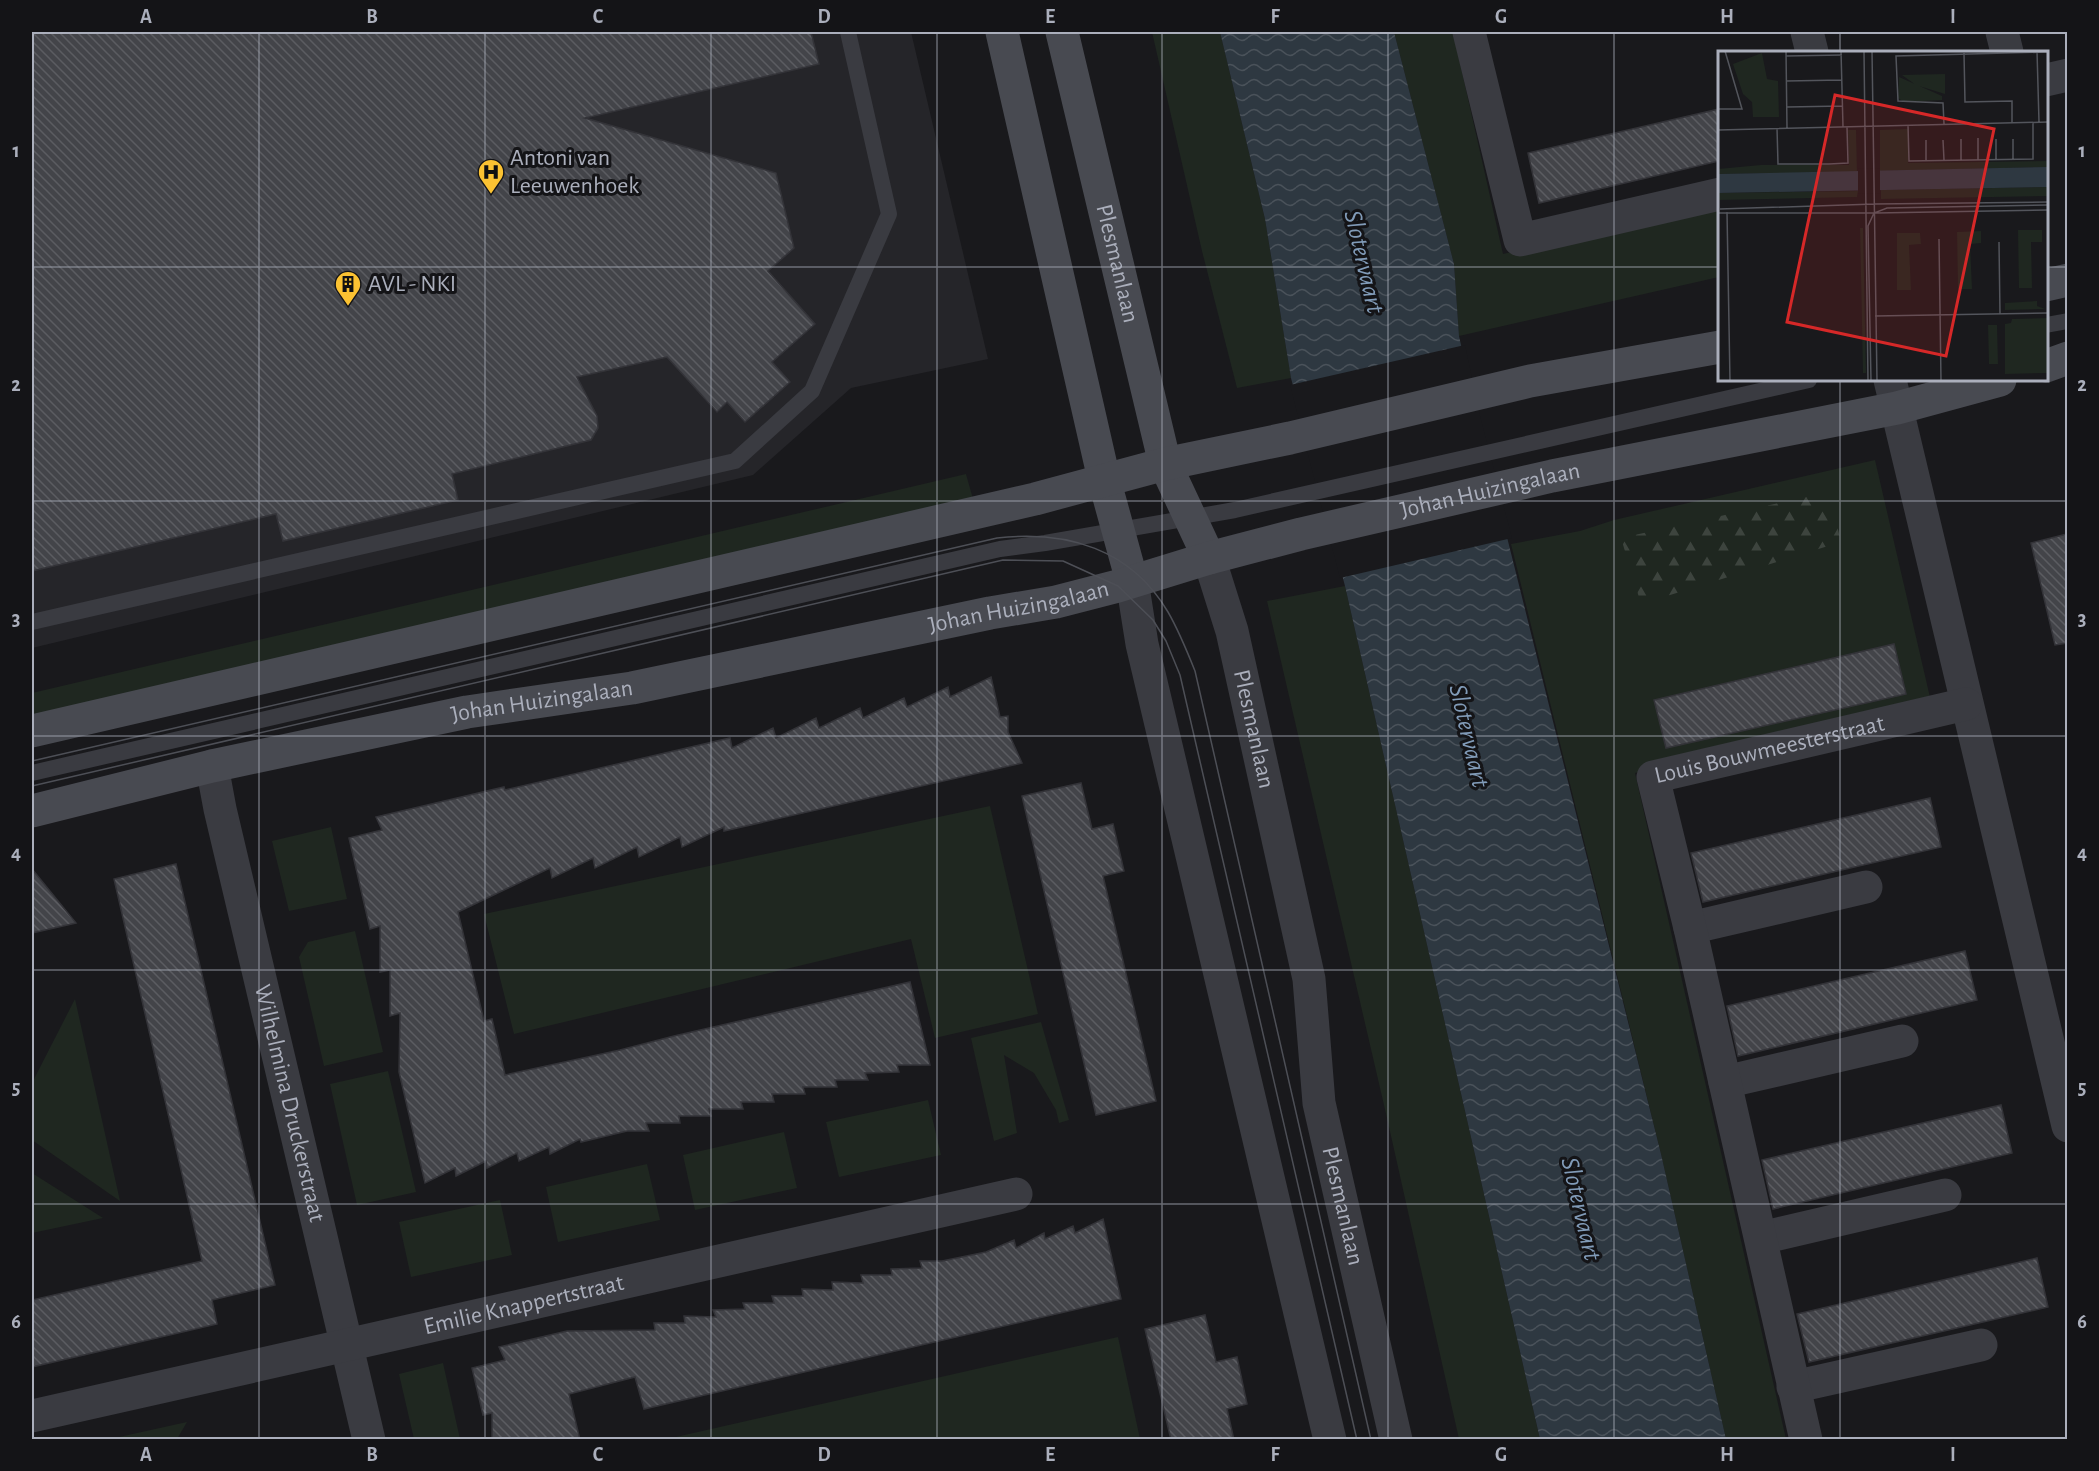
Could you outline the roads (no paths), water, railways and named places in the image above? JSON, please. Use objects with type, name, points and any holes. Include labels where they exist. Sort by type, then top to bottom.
[{"type":"main road","points":[[1002,32],[1104,479],[1132,581]]},
{"type":"main road","name":"Plesmanlaan","points":[[1062,32],[1165,464],[1209,558]]},
{"type":"main road","points":[[2048,285],[2067,280]]},
{"type":"main road","points":[[32,731],[1024,501],[1165,464],[1279,440],[1530,381],[1718,347]]},
{"type":"main road","points":[[2048,365],[2067,358]]},
{"type":"main road","name":"Johan Huizingalaan","points":[[32,811],[212,766],[467,712],[632,688],[990,613],[1056,602],[1301,534],[1894,394],[1992,381]]},
{"type":"street","points":[[1468,32],[1520,240],[1718,194]]},
{"type":"street","points":[[1807,32],[1812,51]]},
{"type":"street","points":[[2002,32],[2007,51]]},
{"type":"street","points":[[2048,80],[2067,75]]},
{"type":"street","points":[[1894,394],[1966,704],[2055,1019],[2067,1126]]},
{"type":"street","name":"Plesmanlaan","points":[[1209,558],[1232,631],[1309,979],[1319,1103],[1396,1440]]},
{"type":"street","points":[[1132,581],[1142,644],[1330,1440]]},
{"type":"street","name":"Louis Bouwmeesterstraat","points":[[1806,1440],[1690,928],[1653,777],[1966,704]]},
{"type":"street","name":"Wilhelmina Druckerstraat","points":[[212,766],[220,809],[369,1440]]},
{"type":"street","points":[[1690,928],[1866,887]]},
{"type":"street","points":[[1725,1082],[1902,1041]]},
{"type":"street","name":"Emilie Knappertstraat","points":[[32,1416],[1016,1194]]},
{"type":"street","points":[[1761,1238],[1945,1195]]},
{"type":"street","points":[[1793,1387],[1981,1345]]},
{"type":"lane","points":[[32,622],[735,460],[812,391],[889,214],[848,32]]},
{"type":"lane","points":[[2048,325],[2067,321]]},
{"type":"lane","name":"Johan Huizingalaan","points":[[32,773],[1000,549],[1190,519],[1804,381]]},
{"type":"water","name":"Slotervaart","points":[[1220,32],[1394,32],[1454,264],[1459,336],[1477,417],[1661,1154],[1726,1439],[1540,1439],[1345,586],[1291,378],[1265,219]]},
{"type":"tram line","points":[[32,761],[997,538],[1048,537],[1095,548],[1136,573],[1153,590],[1172,619],[1195,671],[1371,1440]]},
{"type":"tram line","points":[[32,786],[1003,560],[1063,561],[1118,586],[1153,620],[1166,641],[1180,675],[1357,1440]]},
{"type":"place","name":"Antoni van Leeuwenhoek","points":[[491,195]]},
{"type":"place","name":"AVL - NKI","points":[[348,307]]}]
